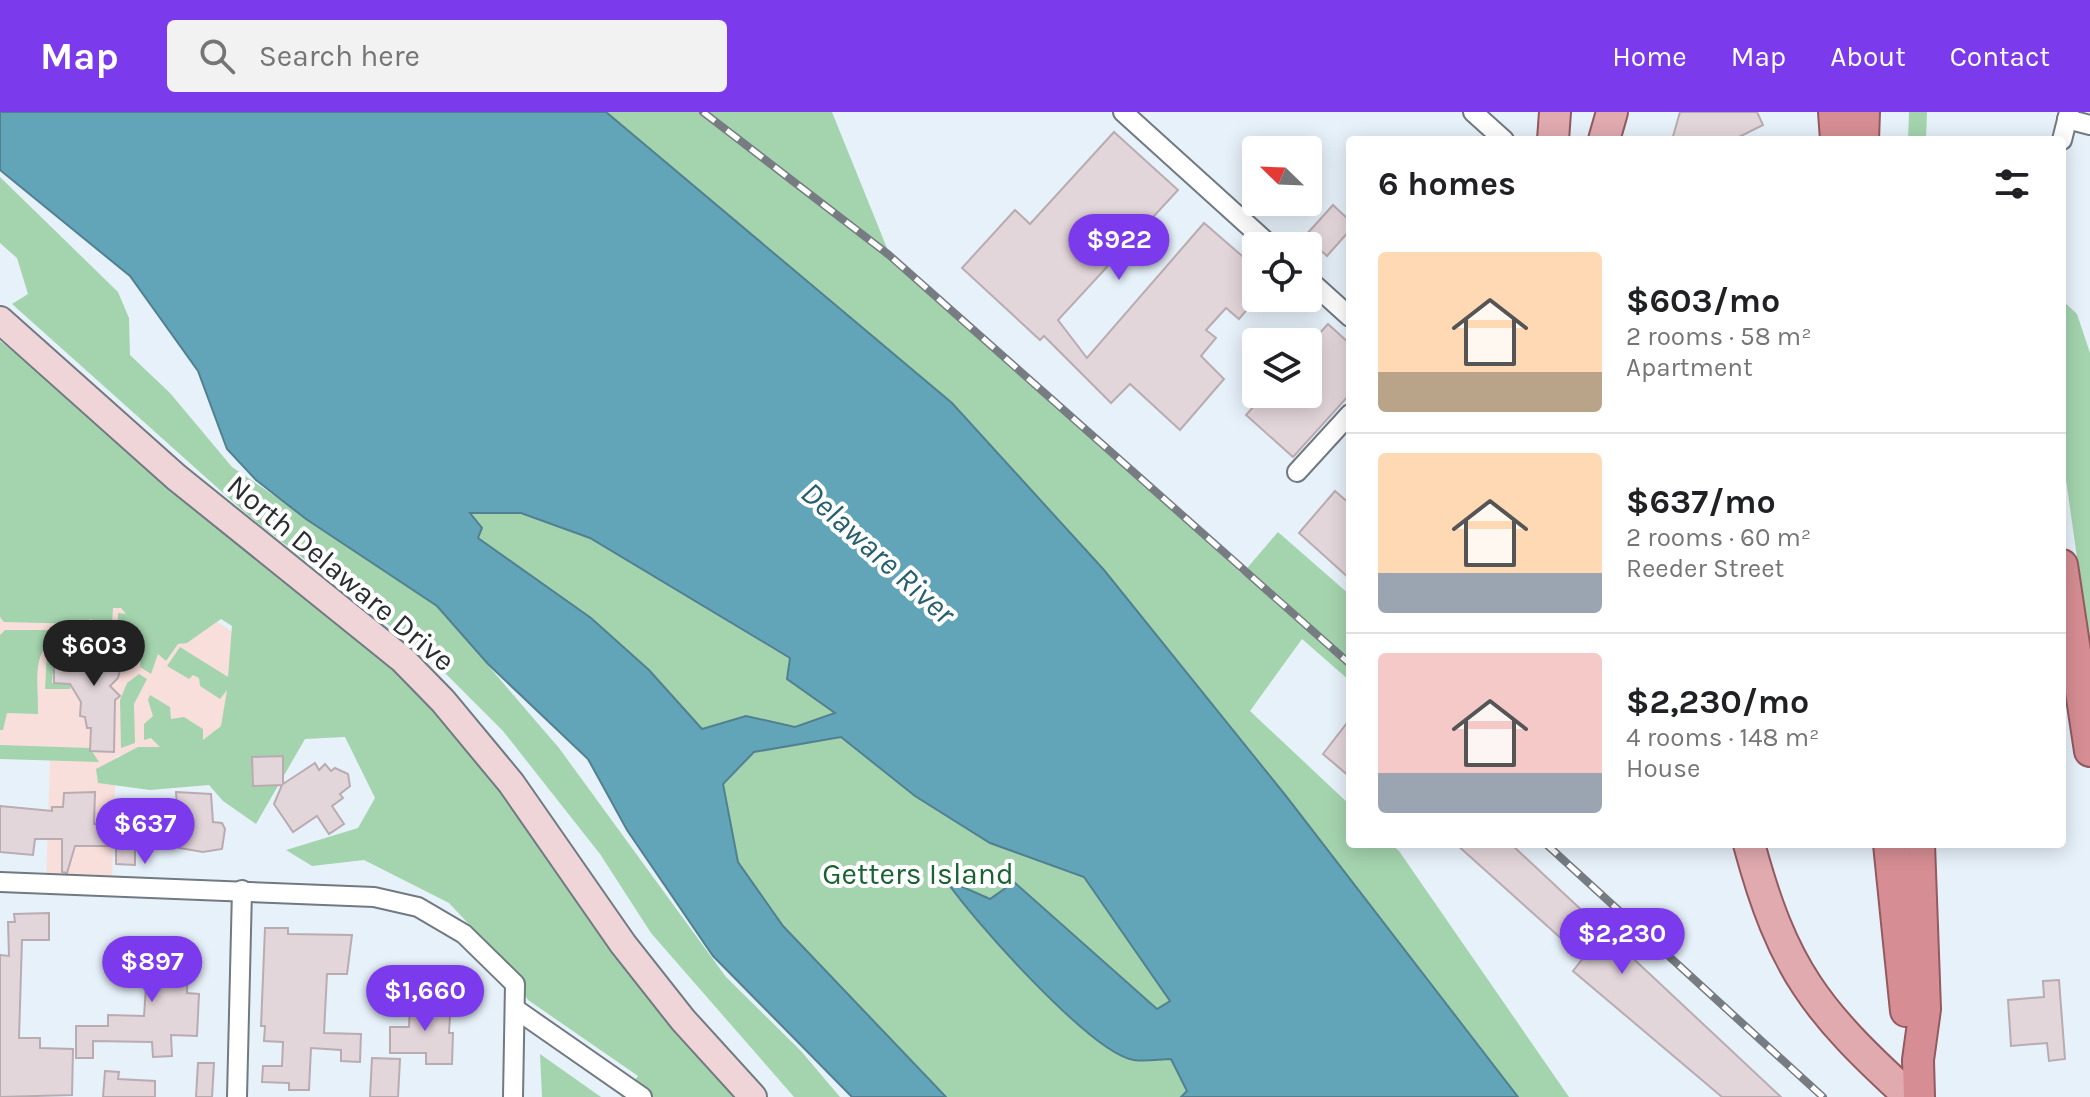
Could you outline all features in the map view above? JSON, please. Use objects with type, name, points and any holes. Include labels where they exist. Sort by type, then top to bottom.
[{"type":"highway","points":[[1834,112],[1836,136]]},
{"type":"highway","points":[[1863,136],[1864,112]]},
{"type":"highway","points":[[2066,592],[2090,751]]},
{"type":"highway","points":[[1889,848],[1906,1010],[1918,1060]]},
{"type":"highway","points":[[1919,848],[1925,1009],[1918,1060],[1919,1097]]},
{"type":"main road","points":[[1553,136],[1555,112]]},
{"type":"main road","points":[[1605,136],[1612,112]]},
{"type":"main road","name":"North Delaware Drive","points":[[0,320],[176,477],[402,659],[433,690],[511,783],[632,955],[683,1020],[753,1097]]},
{"type":"main road","points":[[1750,848],[1772,921],[1800,978],[1843,1035],[1910,1097]]},
{"type":"street","points":[[1123,112],[1256,232]]},
{"type":"street","points":[[1473,112],[1500,136]]},
{"type":"street","points":[[2063,136],[2068,116],[2090,125]]},
{"type":"street","points":[[1322,292],[1346,313]]},
{"type":"street","points":[[1297,472],[1346,418]]},
{"type":"street","points":[[0,882],[374,897],[418,907],[464,934],[493,959],[515,984],[517,1010],[513,1097]]},
{"type":"street","points":[[237,1097],[242,890]]},
{"type":"street","points":[[517,1010],[642,1097]]},
{"type":"shaded area","points":[[7,484],[254,646],[224,747],[116,756],[112,886],[46,884],[50,759],[0,756],[0,486]]},
{"type":"green space","points":[[606,112],[832,112],[893,263],[935,294],[1242,574],[1278,532],[1346,592],[1346,678],[1302,639],[1250,711],[1346,801],[1346,848],[1396,848],[1399,851],[1569,1097],[1518,1097],[1286,796]]},
{"type":"green space","points":[[1909,112],[1927,112],[1926,136],[1908,136]]},
{"type":"green space","points":[[0,177],[118,292],[129,318],[130,355],[170,393],[232,467],[437,606],[559,748],[726,977],[801,1051],[840,1097],[794,1097],[651,933],[600,854],[503,731],[427,655],[249,516],[12,304],[28,294],[17,258],[0,243]]},
{"type":"green space","points":[[2066,304],[2077,314],[2090,353],[2090,650],[2066,479]]},
{"type":"green space","points":[[0,341],[73,397],[416,686],[473,751],[741,1097],[621,1097],[638,1076],[528,1000],[496,953],[449,903],[364,860],[312,866],[286,850],[358,828],[375,798],[345,737],[305,739],[256,824],[223,801],[209,785],[150,790],[98,783],[96,769],[138,747],[160,747],[151,738],[144,740],[144,724],[153,716],[148,700],[150,695],[170,707],[171,719],[184,717],[203,729],[203,740],[221,726],[227,690],[220,699],[200,686],[199,678],[193,675],[189,679],[167,666],[180,647],[228,677],[232,626],[221,619],[187,643],[178,644],[166,661],[158,654],[151,674],[140,667],[141,653],[136,635],[126,626],[118,624],[118,613],[126,614],[121,608],[113,608],[112,624],[99,624],[91,619],[83,624],[4,622],[0,617]]},
{"type":"green space","name":"Getters Island","points":[[359,475],[469,513],[521,513],[590,538],[777,651],[1007,768],[1225,1079],[1232,1097],[946,1097],[783,926],[726,877],[702,729],[649,670],[591,618],[543,585]]},
{"type":"green space","points":[[5,630],[62,630],[44,648],[40,657],[38,714],[7,713],[3,730],[0,730],[0,635]]},
{"type":"green space","points":[[75,631],[83,632],[83,642],[68,646],[59,656],[52,683],[71,684],[70,689],[45,689],[47,652]]},
{"type":"green space","points":[[98,632],[120,633],[129,637],[135,648],[129,663],[124,665],[128,650],[125,641],[117,638],[98,643]]},
{"type":"green space","points":[[139,674],[147,679],[134,704],[135,743],[121,748],[120,700],[127,683]]},
{"type":"green space","points":[[0,745],[90,748],[99,762],[0,759]]},
{"type":"green space","points":[[540,1054],[601,1097],[542,1097]]},
{"type":"water","name":"Delaware River","points":[[0,112],[606,112],[952,403],[1104,570],[1286,796],[1518,1097],[1181,1097],[1187,1091],[1171,1059],[1134,1060],[1115,1052],[1090,1035],[1005,952],[945,879],[990,899],[1014,882],[1157,1009],[1170,1001],[1084,877],[990,843],[915,796],[841,737],[754,752],[723,784],[738,862],[783,926],[946,1097],[852,1097],[713,956],[627,830],[588,759],[488,664],[437,606],[306,519],[256,480],[227,449],[198,371],[130,276],[0,170]],"holes":[[[470,513],[521,513],[590,538],[790,658],[787,679],[835,713],[795,727],[746,716],[702,729],[649,670],[591,618],[478,538],[482,528]]]},
{"type":"building","points":[[1680,112],[1757,112],[1763,125],[1741,136],[1673,136]]},
{"type":"building","points":[[1114,132],[1178,190],[1058,320],[1087,358],[1204,223],[1242,256],[1242,312],[1245,312],[1239,319],[1226,308],[1206,330],[1216,338],[1201,356],[1224,379],[1180,430],[1130,384],[1111,403],[1044,336],[1040,340],[962,268],[1015,210],[1030,224]]},
{"type":"building","points":[[1333,205],[1346,217],[1346,235],[1327,256],[1322,251],[1322,232],[1309,232]]},
{"type":"building","points":[[1328,324],[1346,340],[1346,398],[1293,457],[1246,415],[1252,408],[1322,408],[1322,331]]},
{"type":"building","points":[[1335,491],[1346,501],[1346,575],[1299,533]]},
{"type":"building","points":[[115,640],[126,648],[118,678],[110,686],[120,696],[115,700],[114,752],[90,751],[91,728],[87,728],[85,717],[80,716],[81,702],[70,684],[54,683],[54,667],[59,667],[69,648],[108,646]]},
{"type":"building","points":[[1346,724],[1346,774],[1323,754]]},
{"type":"building","points":[[283,756],[283,784],[315,763],[319,770],[325,764],[331,771],[335,768],[348,774],[350,786],[340,794],[343,798],[332,806],[344,824],[329,834],[317,816],[293,832],[274,804],[282,785],[253,786],[252,757]]},
{"type":"building","points":[[95,792],[94,824],[98,824],[98,830],[135,831],[135,865],[116,864],[116,846],[75,846],[67,873],[62,872],[62,839],[35,839],[33,855],[0,852],[0,806],[52,811],[52,807],[63,807],[64,793]]},
{"type":"building","points":[[176,792],[211,794],[213,822],[222,823],[225,829],[222,849],[203,852],[179,848]]},
{"type":"building","points":[[1460,848],[1515,848],[1781,1097],[1722,1097],[1573,971],[1583,958]]},
{"type":"building","points":[[49,913],[49,940],[22,940],[19,1038],[40,1038],[40,1048],[73,1049],[72,1095],[0,1097],[0,955],[9,956],[8,922],[15,922],[14,914]]},
{"type":"building","points":[[265,928],[288,928],[288,934],[352,935],[347,974],[327,974],[324,1033],[361,1034],[360,1062],[341,1061],[341,1050],[311,1048],[309,1090],[289,1090],[289,1083],[262,1082],[263,1066],[282,1066],[283,1042],[264,1041],[265,1026],[261,1026]]},
{"type":"building","points":[[154,940],[188,944],[187,993],[199,994],[197,1036],[171,1035],[172,1056],[153,1057],[152,1042],[93,1041],[93,1058],[76,1058],[76,1026],[108,1026],[108,1015],[144,1016],[147,972],[135,972],[135,943]]},
{"type":"building","points":[[2059,980],[2065,1059],[2049,1061],[2047,1043],[2011,1046],[2008,1000],[2044,997],[2043,981]]},
{"type":"building","points":[[421,998],[442,998],[442,1016],[450,1016],[449,1033],[453,1033],[452,1064],[426,1064],[426,1053],[390,1053],[390,1027],[409,1027],[410,1006],[421,1006]]},
{"type":"building","points":[[372,1058],[400,1059],[398,1097],[370,1097]]},
{"type":"building","points":[[198,1063],[214,1063],[212,1097],[196,1097]]},
{"type":"building","points":[[105,1071],[119,1072],[118,1079],[155,1081],[155,1097],[103,1097]]},
{"type":"railway","points":[[703,112],[889,255],[1346,660]]},
{"type":"railway","points":[[1550,848],[1823,1097]]}]
